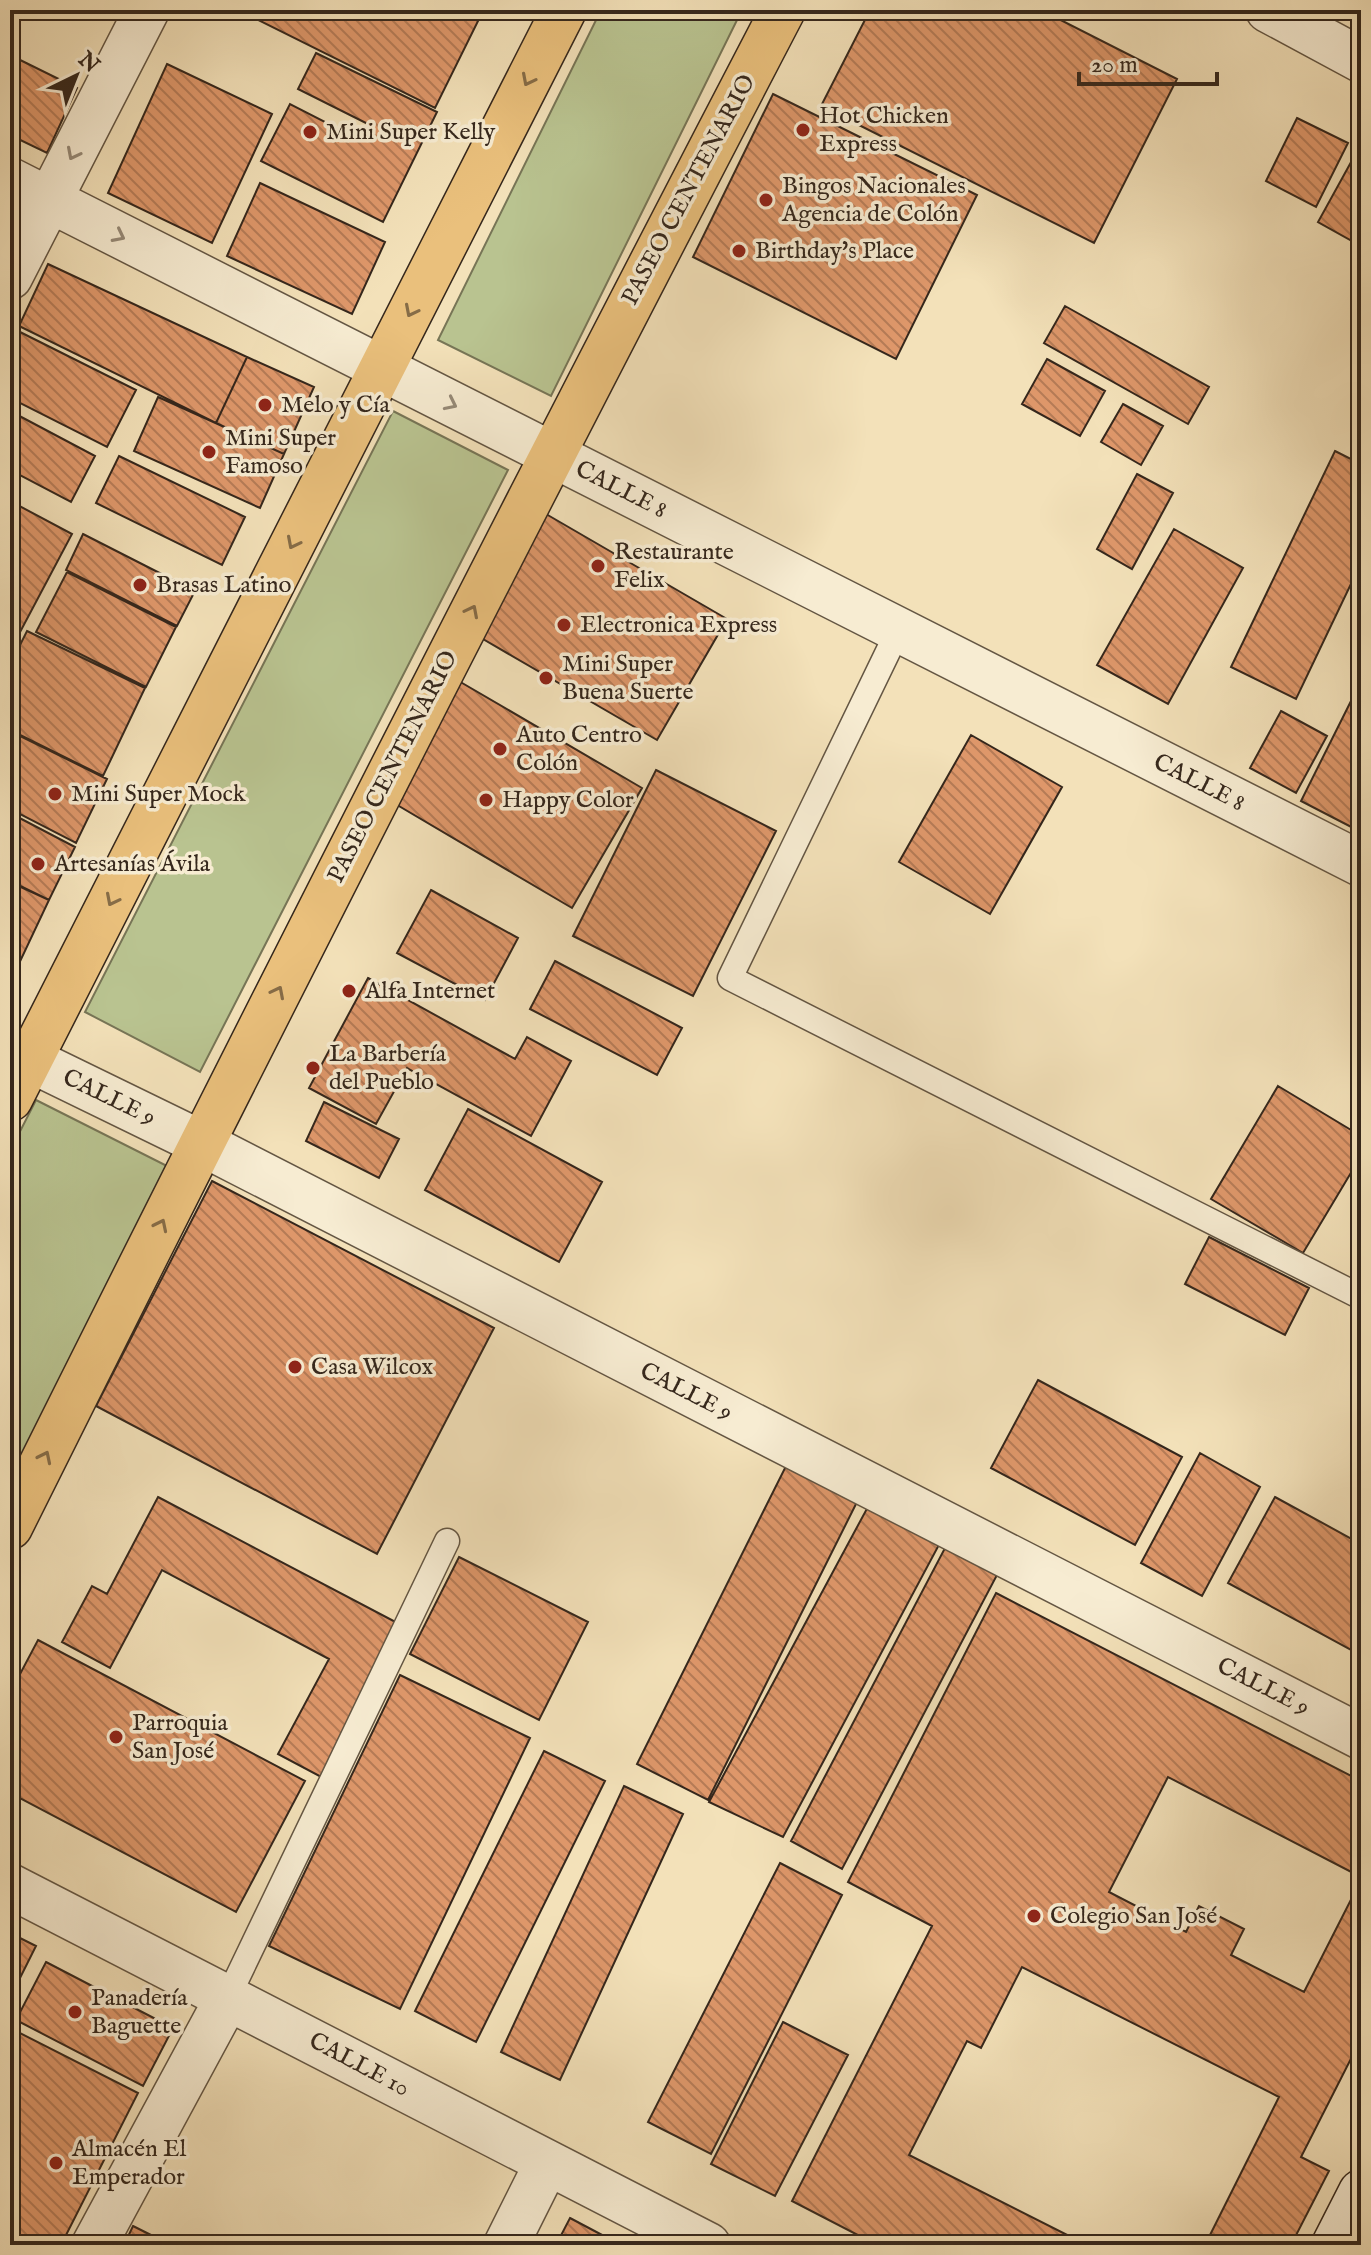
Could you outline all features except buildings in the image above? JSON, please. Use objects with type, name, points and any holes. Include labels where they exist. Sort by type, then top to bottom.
[{"type":"main road","points":[[10,1099],[20,1055],[381,369],[564,10]]},
{"type":"main road","name":"PASEO CENTENARIO","points":[[10,1527],[201,1143],[552,454],[783,10]]},
{"type":"street","points":[[10,277],[147,10]]},
{"type":"street","points":[[1268,10],[1361,60]]},
{"type":"street","name":"CALLE 8","points":[[10,180],[1361,864]]},
{"type":"street","name":"CALLE 9","points":[[20,1055],[201,1143],[1361,1737]]},
{"type":"street","name":"CALLE 10","points":[[10,1886],[708,2245]]},
{"type":"street","points":[[94,2245],[228,1997]]},
{"type":"street","points":[[506,2245],[547,2163]]},
{"type":"street","points":[[1334,2245],[1361,2192]]},
{"type":"lane","points":[[898,631],[730,978],[1361,1297]]},
{"type":"lane","points":[[228,1997],[447,1541]]},
{"type":"green space","points":[[601,10],[742,10],[551,396],[438,340]]},
{"type":"green space","points":[[393,411],[508,470],[200,1072],[85,1012]]},
{"type":"green space","points":[[36,1100],[167,1166],[10,1481],[10,1151]]},
{"type":"place","name":"Hot Chicken Express","points":[[803,130]]},
{"type":"place","name":"Mini Super Kelly","points":[[310,132]]},
{"type":"place","name":"Bingos Nacionales Agencia de Colón","points":[[766,200]]},
{"type":"place","name":"Birthday's Place","points":[[739,251]]},
{"type":"place","name":"Melo y Cía","points":[[265,405]]},
{"type":"place","name":"Mini Super Famoso","points":[[209,452]]},
{"type":"place","name":"Restaurante Felix","points":[[598,566]]},
{"type":"place","name":"Brasas Latino","points":[[140,585]]},
{"type":"place","name":"Electronica Express","points":[[564,625]]},
{"type":"place","name":"Mini Super Buena Suerte","points":[[546,678]]},
{"type":"place","name":"Auto Centro Colón","points":[[500,749]]},
{"type":"place","name":"Mini Super Mock","points":[[55,794]]},
{"type":"place","name":"Happy Color","points":[[486,800]]},
{"type":"place","name":"Artesanías Ávila","points":[[38,864]]},
{"type":"place","name":"Alfa Internet","points":[[349,991]]},
{"type":"place","name":"La Barbería del Pueblo","points":[[313,1068]]},
{"type":"place","name":"Casa Wilcox","points":[[295,1367]]},
{"type":"place","name":"Parroquia San José","points":[[116,1737]]},
{"type":"place","name":"Colegio San José","points":[[1034,1916]]},
{"type":"place","name":"Panadería Baguette","points":[[75,2012]]},
{"type":"place","name":"Almacén El Emperador","points":[[56,2163]]}]
